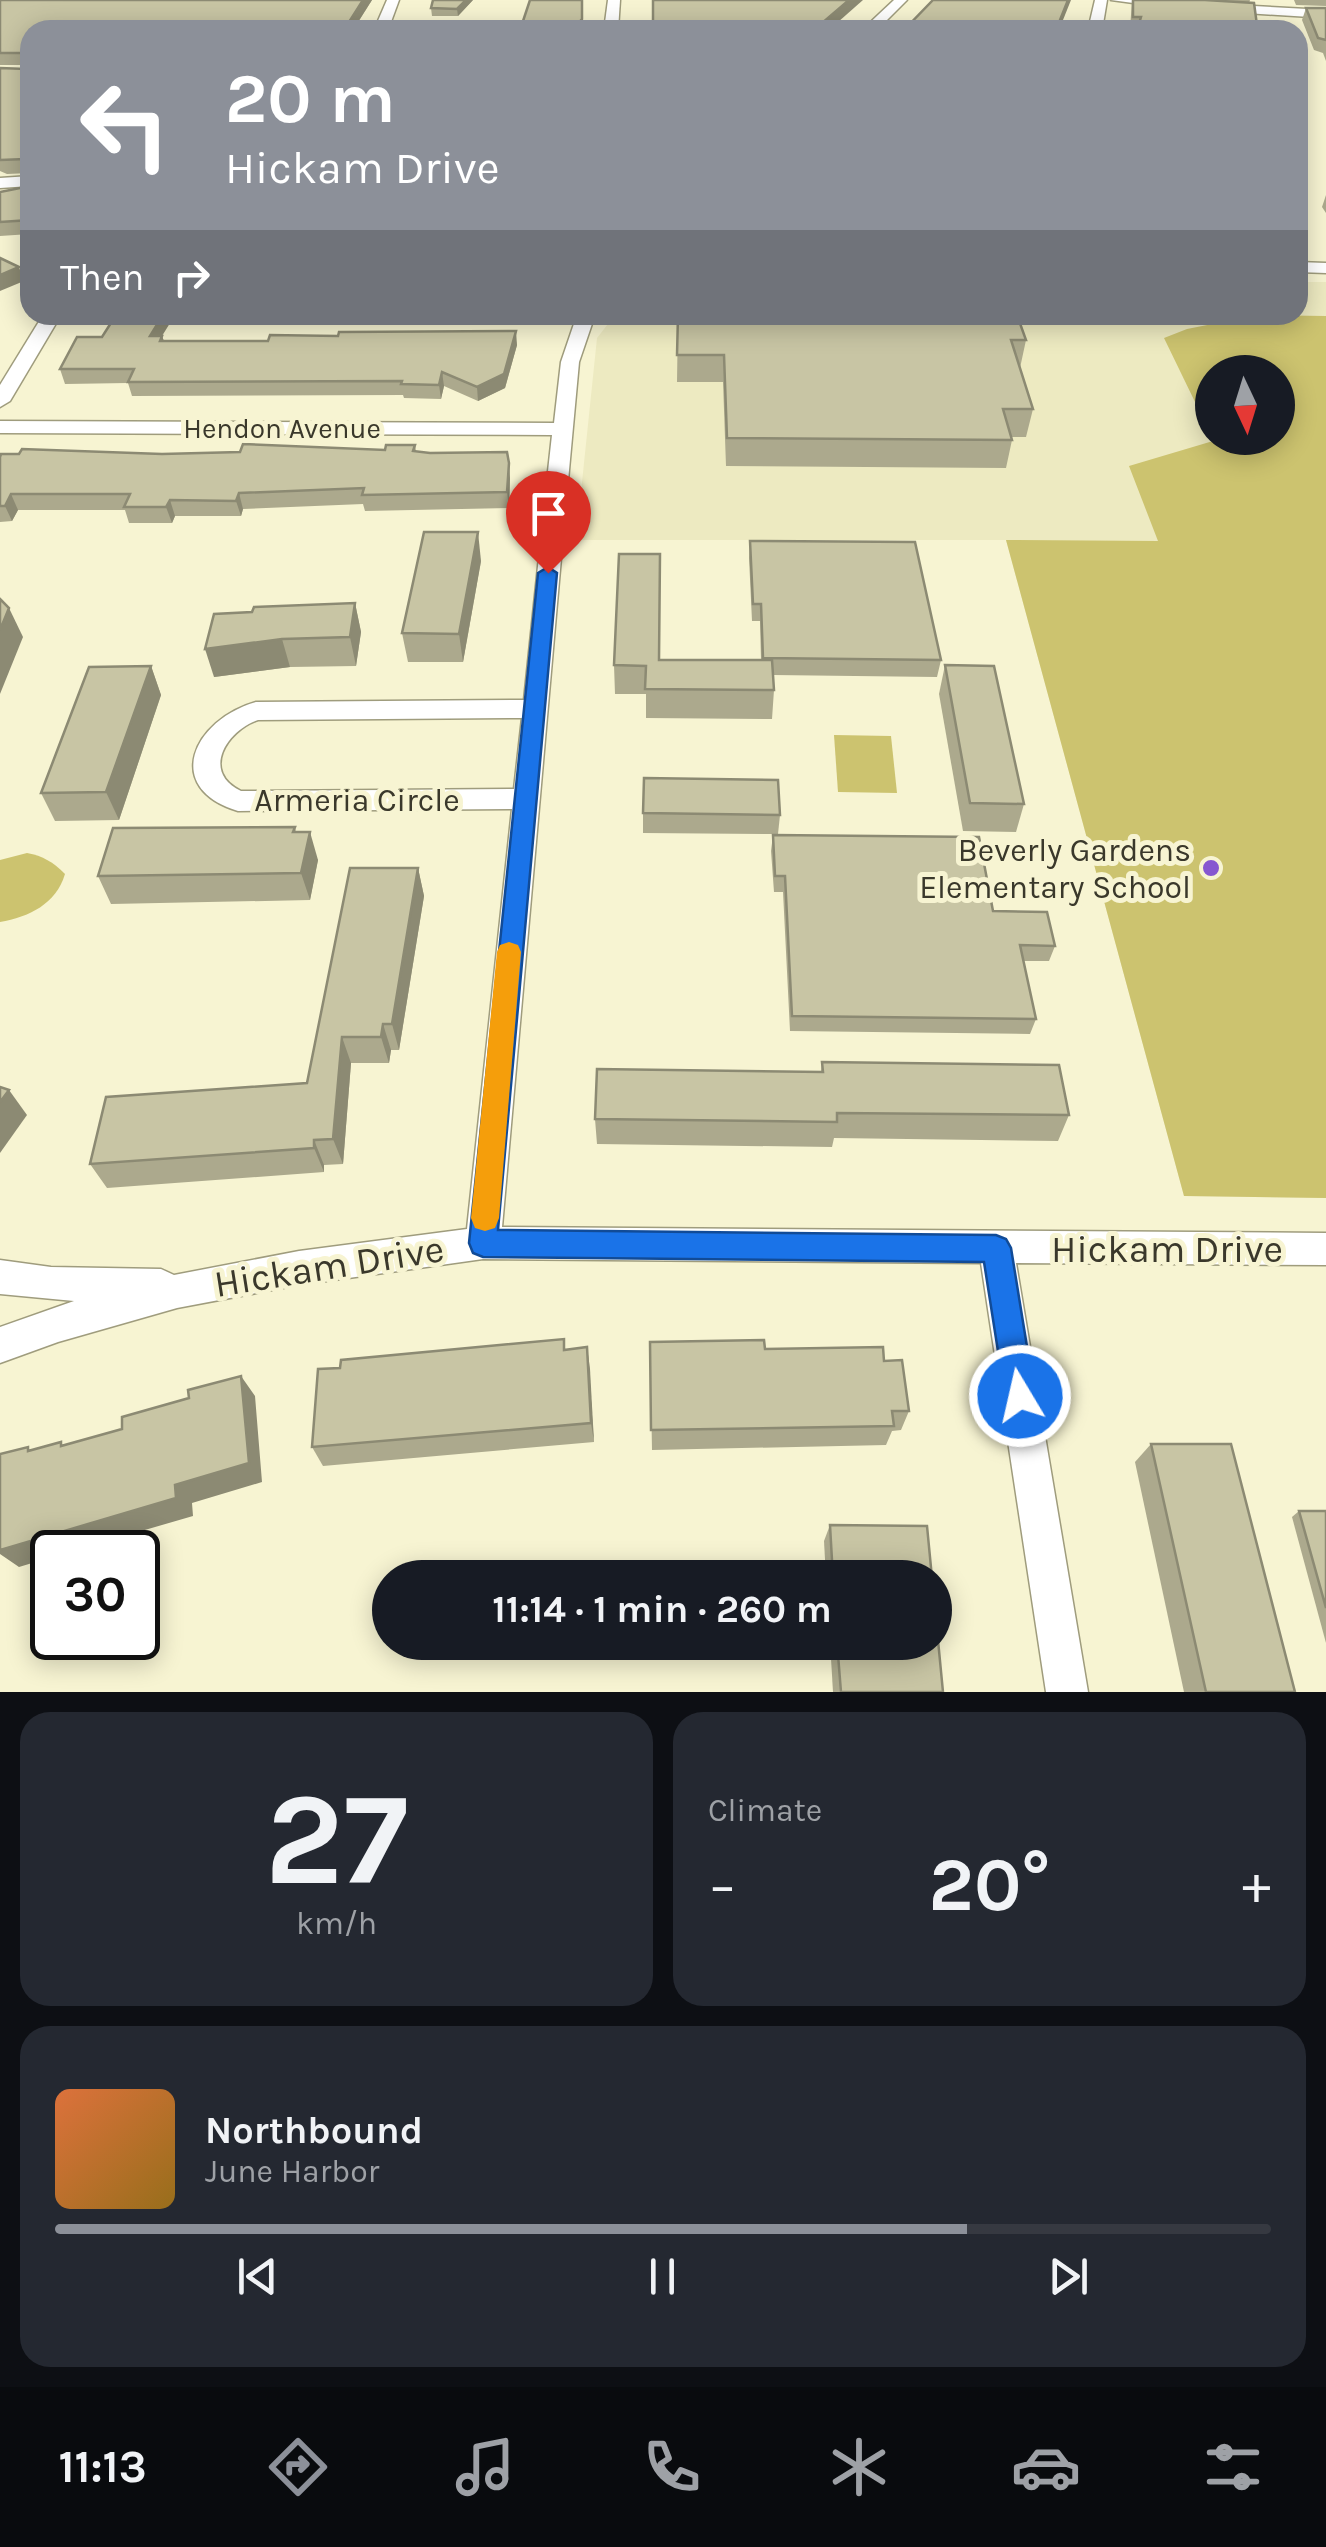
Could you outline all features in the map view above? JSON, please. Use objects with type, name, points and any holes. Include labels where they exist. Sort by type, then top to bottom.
[{"type":"street","points":[[879,20],[900,0]]},
{"type":"street","points":[[1117,0],[1178,5]]},
{"type":"street","points":[[1196,6],[1326,14]]},
{"type":"street","points":[[1272,11],[1274,20]]},
{"type":"street","points":[[0,401],[46,325]]},
{"type":"street","points":[[483,1243],[570,362],[583,325]]},
{"type":"street","name":"Hendon Avenue","points":[[0,427],[564,428]]},
{"type":"street","name":"Armeria Circle","points":[[525,799],[238,801],[220,795],[208,782],[208,757],[216,738],[232,720],[256,711],[534,710]]},
{"type":"street","name":"Hickam Drive","points":[[0,1346],[192,1286],[354,1258],[483,1243],[1326,1249]]},
{"type":"street","points":[[996,1248],[1068,1692]]},
{"type":"street","points":[[0,1277],[52,1284],[192,1286]]},
{"type":"shaded area","name":"Beverly Gardens Elementary School","points":[[1308,282],[1326,282],[1326,1198],[1184,1196],[1006,540],[576,540],[597,338],[607,325],[1308,325]]},
{"type":"shaded area","points":[[1308,316],[1326,316],[1326,1198],[1184,1196],[1006,540],[1158,541],[1129,466],[1195,446],[1195,455],[1295,455],[1295,355],[1195,355],[1195,402],[1164,338],[1207,325],[1308,325]]},
{"type":"shaded area","points":[[834,735],[891,736],[897,793],[838,792]]},
{"type":"shaded area","points":[[27,853],[48,860],[65,874],[55,893],[40,907],[0,922],[0,860]]},
{"type":"building","points":[[0,0],[363,0],[350,20],[20,20],[20,53],[0,53]]},
{"type":"building","points":[[433,0],[466,0],[457,9],[431,8]]},
{"type":"building","points":[[530,0],[582,0],[581,20],[523,20]]},
{"type":"building","points":[[653,0],[849,0],[826,20],[653,20]]},
{"type":"building","points":[[933,0],[1068,0],[1060,20],[914,20]]},
{"type":"building","points":[[1133,0],[1205,0],[1254,3],[1256,20],[1140,20],[1141,17],[1133,17]]},
{"type":"building","points":[[1306,8],[1326,8],[1326,40],[1318,38]]},
{"type":"building","points":[[0,68],[20,69],[20,159],[0,160]]},
{"type":"building","points":[[20,188],[20,221],[0,222],[0,192]]},
{"type":"building","points":[[0,258],[19,267],[0,275]]},
{"type":"building","points":[[110,325],[157,325],[150,336],[162,336],[160,341],[268,341],[270,335],[338,336],[339,332],[516,331],[504,374],[477,387],[442,372],[439,385],[401,384],[402,381],[128,382],[134,369],[60,369],[77,337],[102,337]]},
{"type":"building","points":[[678,325],[1021,325],[1026,340],[1011,340],[1033,409],[1003,409],[1012,440],[727,438],[724,355],[677,355]]},
{"type":"building","points":[[243,444],[385,450],[386,445],[415,445],[413,451],[430,453],[507,452],[507,492],[362,495],[364,488],[239,493],[236,501],[170,500],[166,507],[124,507],[130,494],[11,494],[5,506],[0,506],[1,454],[19,454],[22,449],[162,454],[240,452]]},
{"type":"building","points":[[424,532],[478,532],[459,634],[402,633]]},
{"type":"building","points":[[750,541],[915,542],[941,660],[763,658],[761,604],[753,604]]},
{"type":"building","points":[[619,554],[660,554],[659,660],[772,660],[774,690],[645,689],[646,666],[614,665]]},
{"type":"building","points":[[0,599],[9,608],[0,630]]},
{"type":"building","points":[[355,603],[350,637],[282,639],[205,649],[214,614],[252,612],[254,607]]},
{"type":"building","points":[[945,665],[994,666],[1024,804],[970,803]]},
{"type":"building","points":[[151,666],[106,792],[41,793],[89,667]]},
{"type":"building","points":[[644,778],[778,780],[780,815],[643,813]]},
{"type":"building","points":[[295,827],[293,832],[310,832],[301,873],[98,876],[113,828]]},
{"type":"building","points":[[773,835],[979,837],[993,911],[1047,912],[1055,946],[1020,945],[1036,1019],[792,1016],[785,876],[775,876]]},
{"type":"building","points":[[350,868],[418,868],[392,1024],[383,1024],[381,1037],[342,1037],[333,1139],[314,1140],[314,1148],[90,1164],[106,1097],[307,1083]]},
{"type":"building","points":[[822,1062],[1059,1065],[1069,1115],[837,1113],[837,1122],[595,1119],[597,1069],[823,1072]]},
{"type":"building","points":[[0,1087],[9,1090],[0,1102]]},
{"type":"building","points":[[564,1339],[564,1350],[587,1347],[591,1423],[312,1447],[318,1369],[340,1368],[341,1360]]},
{"type":"building","points":[[764,1340],[765,1349],[883,1347],[884,1361],[902,1360],[909,1411],[892,1411],[894,1426],[651,1430],[650,1342]]},
{"type":"building","points":[[241,1376],[249,1463],[175,1485],[176,1498],[68,1530],[30,1530],[30,1541],[0,1550],[0,1454],[61,1442],[61,1446],[122,1429],[122,1417],[189,1398],[188,1390]]},
{"type":"building","points":[[1151,1444],[1231,1444],[1295,1692],[1206,1692]]},
{"type":"building","points":[[1299,1511],[1326,1511],[1326,1608]]},
{"type":"building","points":[[830,1525],[927,1526],[930,1560],[832,1560]]},
{"type":"building","points":[[838,1660],[940,1660],[943,1692],[841,1692]]},
{"type":"slow traffic","points":[[485,1218],[509,952]]},
{"type":"place","name":"Beverly Gardens Elementary School","points":[[1211,868]]},
{"type":"route","points":[[548,573],[483,1243],[996,1248],[1020,1396]]}]
